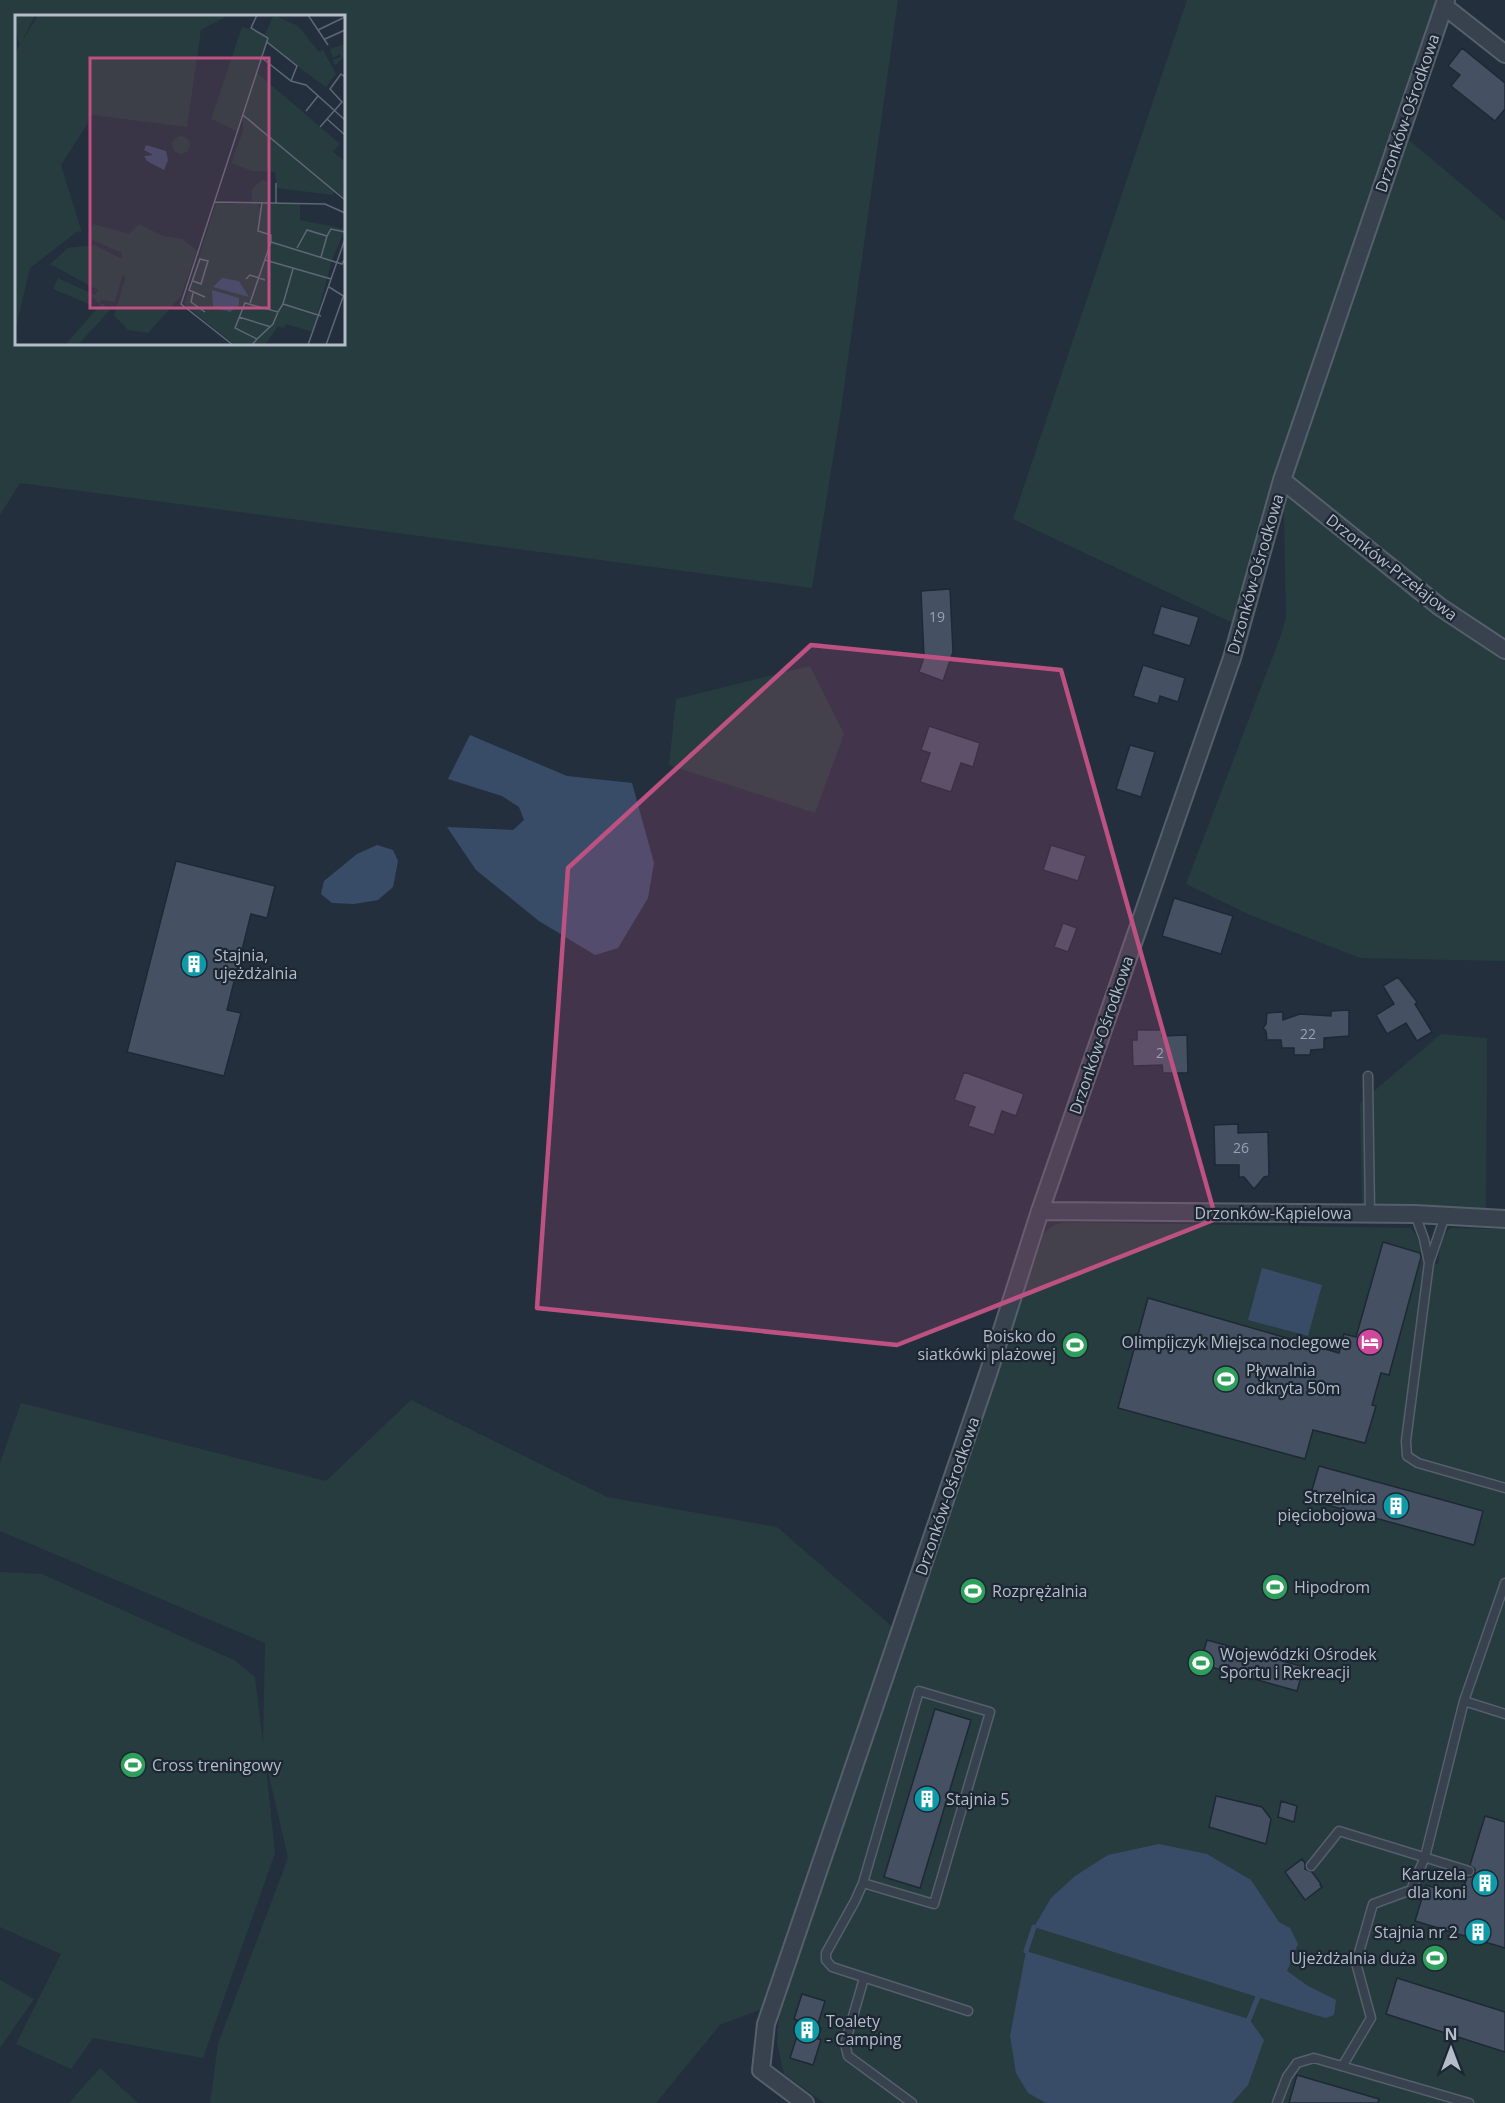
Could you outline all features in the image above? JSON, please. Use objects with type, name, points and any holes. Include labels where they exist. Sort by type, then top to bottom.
[{"type":"street","points":[[1445,3],[1505,54]]},
{"type":"street","name":"Drzonków-Ośrodkowa","points":[[805,2103],[761,2070],[766,2024],[986,1382],[1040,1211],[1232,658],[1282,480],[1445,3]]},
{"type":"street","name":"Drzonków-Przełajowa","points":[[1282,480],[1440,607],[1505,650]]},
{"type":"street","name":"Drzonków-Kąpielowa","points":[[1040,1211],[1415,1214],[1505,1219]]},
{"type":"lane","points":[[1368,1076],[1370,1214]]},
{"type":"lane","points":[[1415,1214],[1429,1263]]},
{"type":"lane","points":[[1445,1216],[1429,1263],[1406,1441],[1407,1455],[1418,1463],[1505,1488]]},
{"type":"lane","points":[[1343,2065],[1371,2018],[1356,1963],[1373,1904],[1411,1890],[1425,1857],[1464,1701],[1505,1582]]},
{"type":"lane","points":[[863,1883],[934,1904],[990,1712],[919,1691],[863,1883],[826,1953],[826,1960],[832,1967],[968,2012]]},
{"type":"lane","points":[[1464,1701],[1505,1714]]},
{"type":"lane","points":[[1311,1866],[1340,1831],[1468,1871]]},
{"type":"lane","points":[[864,1977],[845,2050],[848,2056],[912,2103]]},
{"type":"lane","points":[[1277,2103],[1287,2077],[1297,2063],[1314,2058],[1469,2103]]},
{"type":"highlighted area","points":[[811,645],[1061,670],[1216,1219],[897,1345],[537,1308],[568,868]]},
{"type":"green space","points":[[0,0],[898,0],[840,416],[812,588],[20,483],[0,515]]},
{"type":"green space","points":[[1187,0],[1442,0],[1396,129],[1505,221],[1505,961],[1360,958],[1250,915],[1186,884],[1286,618],[1283,468],[1237,625],[1013,519]]},
{"type":"green space","points":[[810,666],[844,734],[815,813],[669,765],[676,699]]},
{"type":"green space","points":[[1441,1034],[1487,1038],[1486,1218],[1362,1214],[1360,1103]]},
{"type":"green space","name":"Wojewódzki Ośrodek Sportu i Rekreacji","points":[[1066,1222],[1411,1228],[1420,1244],[1424,1262],[1438,1264],[1442,1239],[1451,1228],[1505,1229],[1505,2103],[824,2103],[784,2074],[777,2043],[779,2013],[1044,1233],[1054,1225]]},
{"type":"green space","points":[[411,1400],[607,1497],[777,1527],[895,1629],[762,2009],[720,2025],[656,2103],[210,2103],[218,2044],[288,1858],[265,1758],[275,1853],[203,2058],[93,2038],[71,2069],[16,2044],[61,1954],[0,1927],[0,1572],[42,1574],[234,1660],[255,1677],[263,1743],[265,1643],[0,1531],[0,1463],[21,1403],[326,1481]]},
{"type":"green space","points":[[0,1980],[34,1999],[0,2048]]},
{"type":"green space","points":[[100,2068],[138,2103],[69,2103]]},
{"type":"water","points":[[470,735],[567,776],[632,783],[654,863],[648,898],[618,948],[595,955],[539,921],[476,870],[447,827],[513,830],[524,820],[519,807],[502,796],[448,779]]},
{"type":"water","points":[[377,845],[393,850],[398,861],[393,887],[378,900],[354,904],[332,903],[321,894],[324,881],[357,854]]},
{"type":"water","points":[[1262,1268],[1322,1285],[1308,1336],[1248,1320]]},
{"type":"water","points":[[1159,1844],[1207,1854],[1251,1880],[1279,1922],[1290,1928],[1298,1944],[1287,1971],[1308,1986],[1336,2000],[1334,2015],[1326,2018],[1315,2015],[1034,1927],[1051,1898],[1075,1876],[1108,1855]]},
{"type":"water","points":[[1026,1951],[1249,2019],[1264,2040],[1248,2085],[1232,2103],[1046,2103],[1028,2093],[1016,2073],[1010,2036]]},
{"type":"building","points":[[1462,48],[1505,83],[1505,109],[1495,121],[1451,86],[1460,75],[1448,66]]},
{"type":"building","points":[[950,589],[953,652],[943,681],[919,672],[924,657],[921,591]]},
{"type":"building","points":[[1161,606],[1199,617],[1190,646],[1153,634]]},
{"type":"building","points":[[1143,665],[1185,678],[1178,702],[1160,696],[1158,704],[1133,696]]},
{"type":"building","points":[[929,726],[980,743],[973,767],[961,763],[951,792],[920,782],[930,753],[921,750]]},
{"type":"building","points":[[1130,745],[1155,752],[1141,797],[1116,789]]},
{"type":"building","points":[[1051,845],[1086,856],[1078,881],[1043,870]]},
{"type":"building","name":"Stajnia, ujeżdżalnia","points":[[176,861],[275,886],[267,918],[251,914],[227,1010],[241,1013],[224,1076],[127,1052]]},
{"type":"building","points":[[1174,898],[1233,916],[1221,954],[1162,936]]},
{"type":"building","points":[[1063,923],[1077,928],[1068,952],[1054,947]]},
{"type":"building","points":[[1398,977],[1417,1002],[1415,1004],[1432,1032],[1417,1041],[1406,1023],[1387,1034],[1376,1015],[1394,1004],[1383,986]]},
{"type":"building","points":[[1349,1010],[1349,1036],[1324,1038],[1324,1049],[1311,1050],[1310,1055],[1294,1055],[1294,1048],[1282,1048],[1281,1040],[1267,1040],[1266,1031],[1263,1028],[1266,1024],[1267,1013],[1283,1012],[1283,1020],[1300,1014],[1331,1016],[1331,1011]]},
{"type":"building","points":[[1137,1030],[1162,1030],[1162,1036],[1187,1035],[1188,1073],[1163,1073],[1162,1065],[1133,1066],[1132,1040],[1137,1040]]},
{"type":"building","points":[[964,1072],[1024,1094],[1016,1116],[1002,1111],[994,1135],[968,1126],[975,1107],[954,1100]]},
{"type":"building","points":[[1238,1124],[1238,1133],[1268,1132],[1269,1176],[1264,1177],[1254,1189],[1244,1177],[1239,1177],[1239,1165],[1215,1165],[1214,1125]]},
{"type":"building","name":"Pływalnia odkryta 50m","points":[[1383,1242],[1420,1253],[1421,1257],[1389,1375],[1381,1373],[1372,1405],[1376,1406],[1365,1443],[1313,1430],[1305,1459],[1118,1408],[1148,1298],[1339,1353],[1344,1334],[1356,1337]]},
{"type":"building","name":"Strzelnica pięciobojowa","points":[[1319,1466],[1483,1511],[1474,1545],[1309,1500]]},
{"type":"building","points":[[1207,1640],[1304,1667],[1297,1691],[1200,1664]]},
{"type":"building","name":"Stajnia 5","points":[[935,1709],[971,1720],[920,1888],[884,1877]]},
{"type":"building","points":[[1216,1796],[1262,1807],[1271,1819],[1266,1844],[1209,1827]]},
{"type":"building","points":[[1281,1801],[1297,1806],[1294,1822],[1278,1817]]},
{"type":"building","points":[[1485,1816],[1505,1822],[1505,1948],[1415,1921],[1426,1885],[1461,1896],[1467,1877],[1475,1873],[1475,1869],[1470,1865]]},
{"type":"building","points":[[1302,1859],[1305,1869],[1312,1872],[1322,1887],[1305,1900],[1285,1872]]},
{"type":"building","points":[[1397,1978],[1505,2012],[1505,2052],[1386,2014]]},
{"type":"building","name":"Toalety - Camping","points":[[802,1994],[825,2001],[817,2027],[821,2028],[818,2039],[821,2040],[813,2065],[790,2058],[798,2033],[794,2032],[797,2020],[794,2019]]},
{"type":"building","points":[[1297,2075],[1379,2099],[1378,2103],[1289,2103]]},
{"type":"waterway","points":[[1026,1951],[1034,1927]]},
{"type":"waterway","points":[[1249,2019],[1258,1997]]},
{"type":"place","name":"Stajnia, ujeżdżalnia","points":[[194,964]]},
{"type":"place","name":"Olimpijczyk Miejsca noclegowe","points":[[1370,1342]]},
{"type":"place","name":"Boisko do siatkówki plażowej","points":[[1075,1345]]},
{"type":"place","name":"Pływalnia odkryta 50m","points":[[1226,1379]]},
{"type":"place","name":"Strzelnica pięciobojowa","points":[[1396,1506]]},
{"type":"place","name":"Hipodrom","points":[[1275,1587]]},
{"type":"place","name":"Rozprężalnia","points":[[973,1591]]},
{"type":"place","name":"Wojewódzki Ośrodek Sportu i Rekreacji","points":[[1201,1663]]},
{"type":"place","name":"Cross treningowy","points":[[133,1765]]},
{"type":"place","name":"Stajnia 5","points":[[927,1799]]},
{"type":"place","name":"Karuzela dla koni","points":[[1485,1883]]},
{"type":"place","name":"Stajnia nr 2","points":[[1478,1932]]},
{"type":"place","name":"Ujeżdżalnia duża","points":[[1435,1958]]},
{"type":"place","name":"Toalety - Camping","points":[[807,2030]]}]
